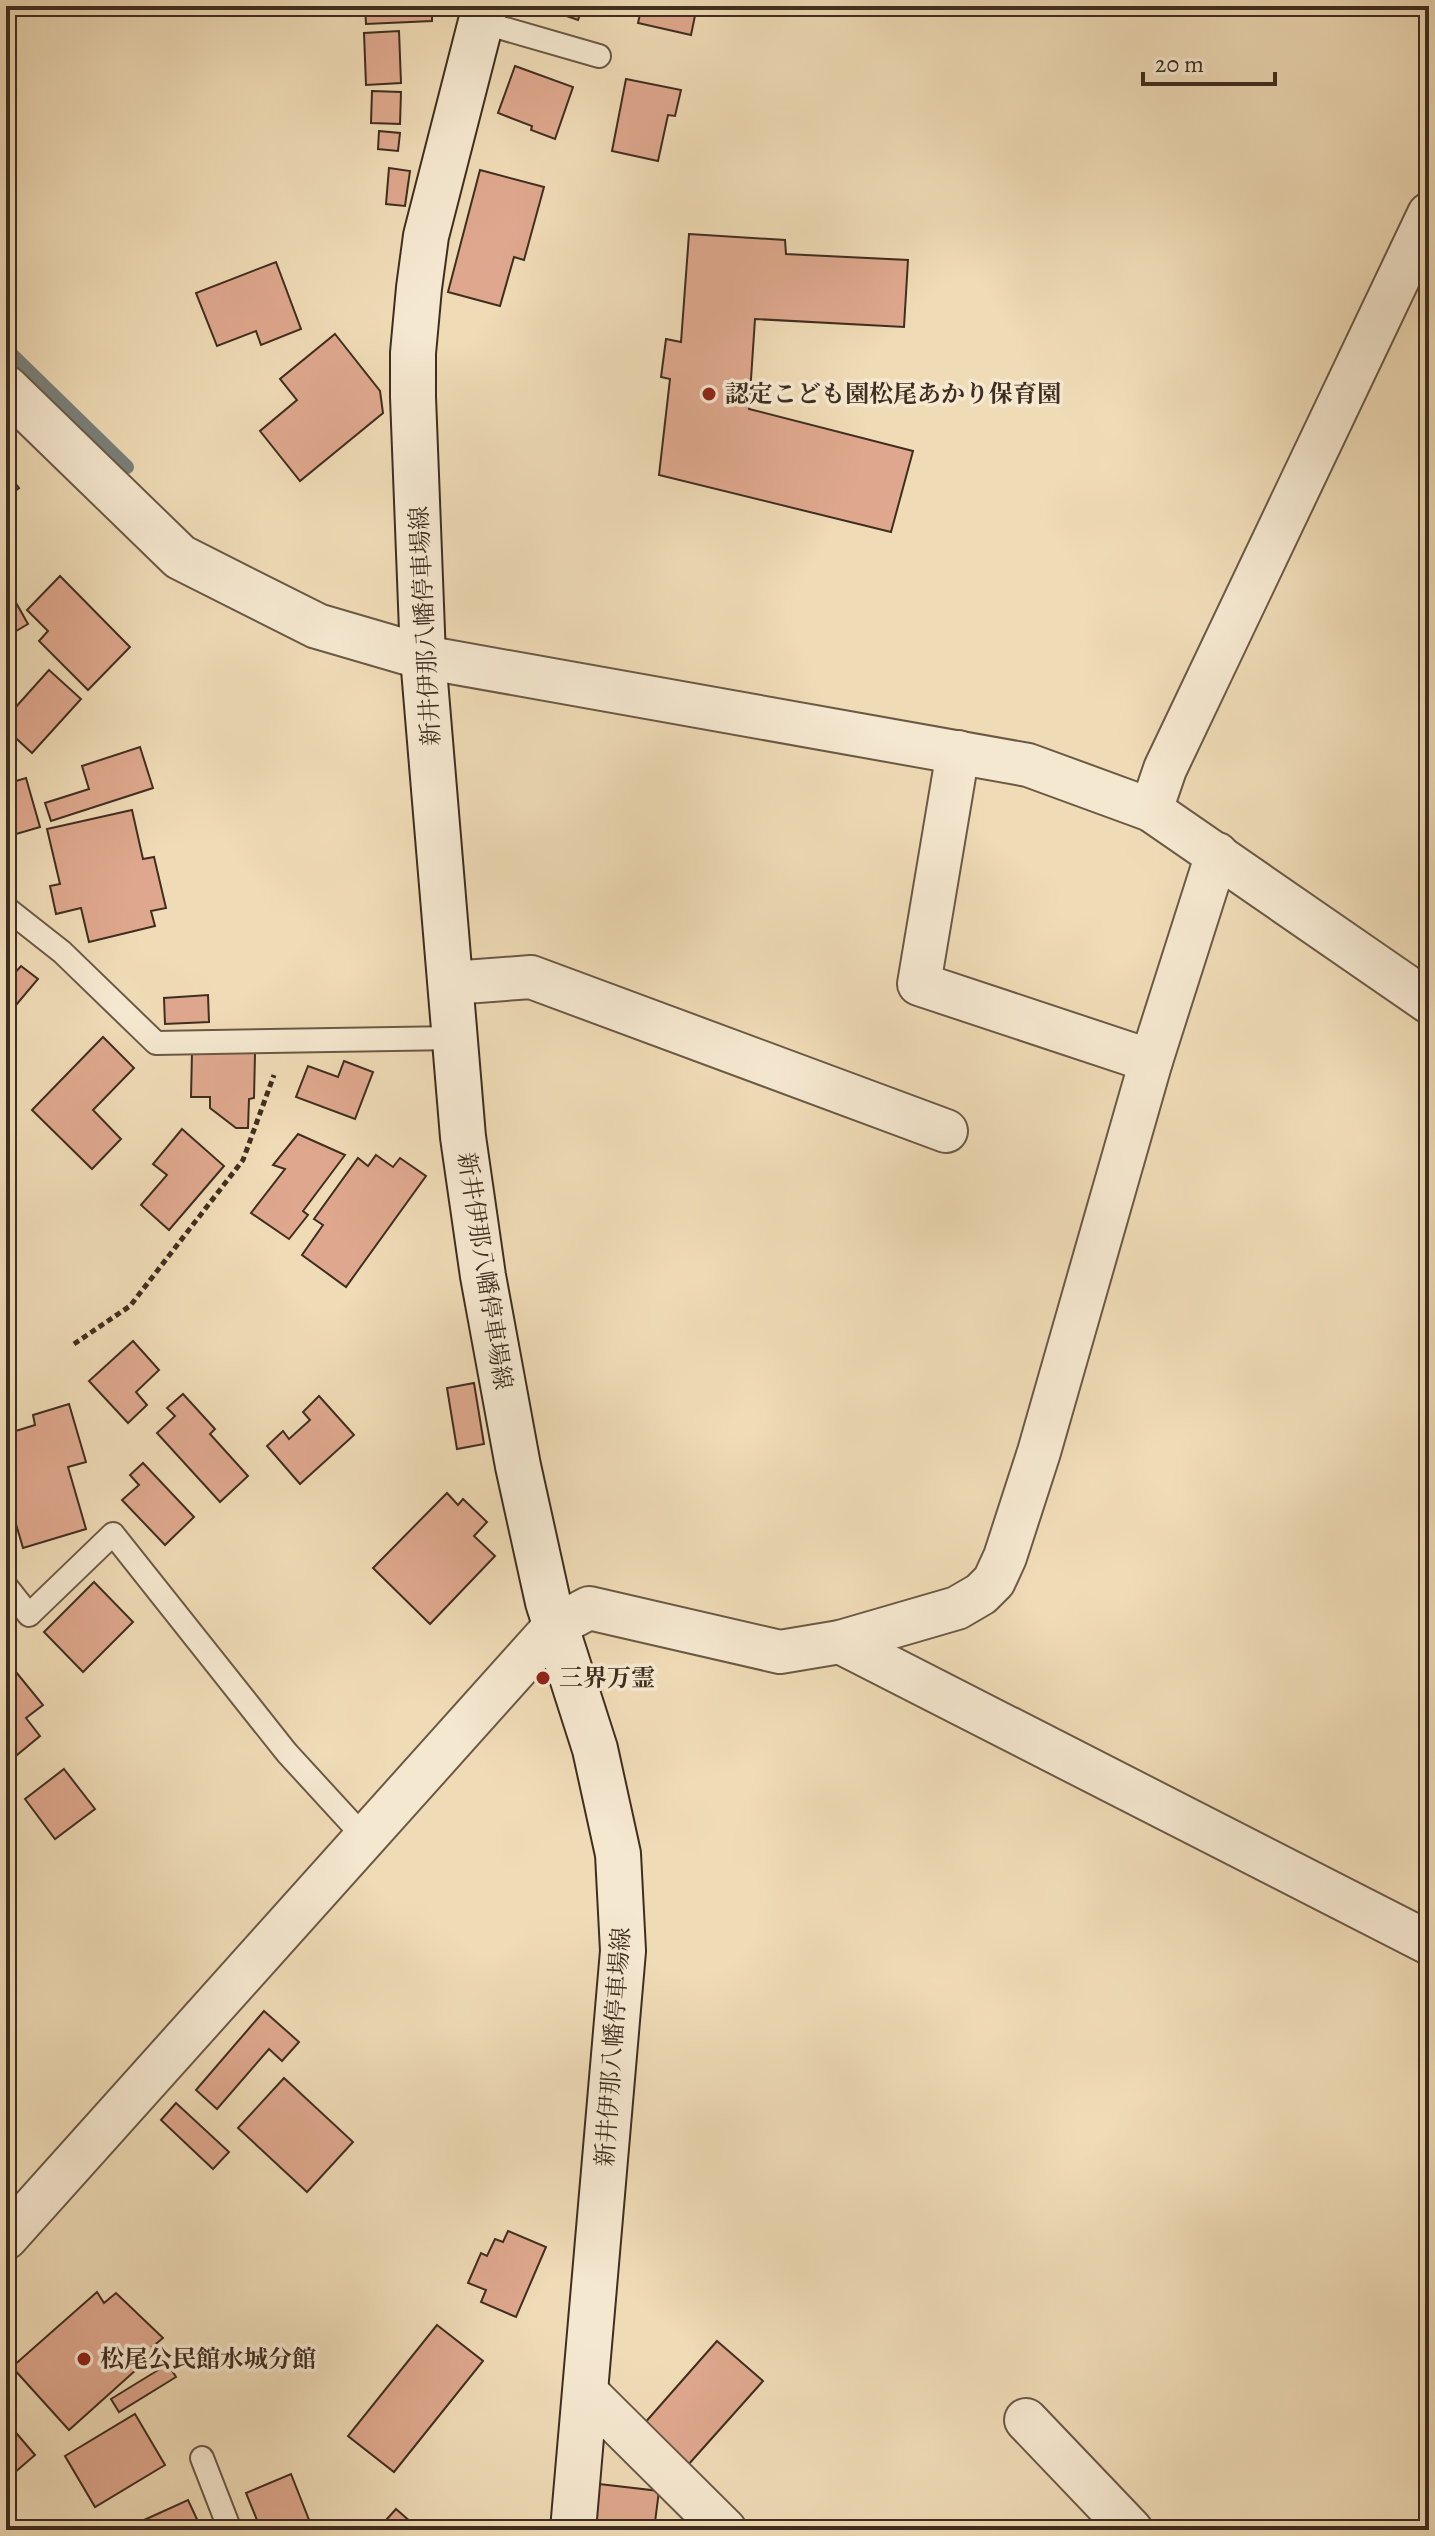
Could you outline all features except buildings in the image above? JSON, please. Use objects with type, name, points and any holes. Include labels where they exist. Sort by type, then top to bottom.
[{"type":"main road","name":"新井伊那八幡停車場線","points":[[483,14],[426,236],[417,301],[413,397],[423,657],[463,1137],[483,1276],[518,1466],[555,1626],[595,1749],[618,1854],[623,1951],[573,2530]]},
{"type":"main road","points":[[6,388],[180,557],[317,626],[423,657]]},
{"type":"street","points":[[1151,810],[1165,769],[1429,214]]},
{"type":"street","points":[[423,657],[1028,765],[1151,810],[1429,1002]]},
{"type":"street","points":[[958,752],[919,984],[1151,1061]]},
{"type":"street","points":[[8,2230],[555,1626],[589,1608],[780,1652],[840,1642],[957,1608],[981,1594],[994,1581],[1005,1557],[1039,1452],[1151,1061],[1217,854]]},
{"type":"street","points":[[451,983],[531,977],[946,1131]]},
{"type":"street","points":[[840,1642],[1429,1943]]},
{"type":"street","points":[[586,2392],[725,2530]]},
{"type":"street","points":[[1026,2420],[1131,2530]]},
{"type":"lane","points":[[483,14],[599,56]]},
{"type":"lane","points":[[6,908],[62,952],[156,1043],[455,1038]]},
{"type":"lane","points":[[6,1586],[29,1615],[113,1534],[287,1753],[365,1838]]},
{"type":"lane","points":[[202,2458],[230,2530]]},
{"type":"path","points":[[74,1344],[130,1306],[243,1160],[287,1041]]},
{"type":"waterway","points":[[6,349],[127,467]]},
{"type":"place","name":"認定こども園松尾あかり保育園","points":[[709,394]]},
{"type":"place","name":"三界万霊","points":[[543,1678]]},
{"type":"place","name":"松尾公民館水城分館","points":[[84,2359]]}]
